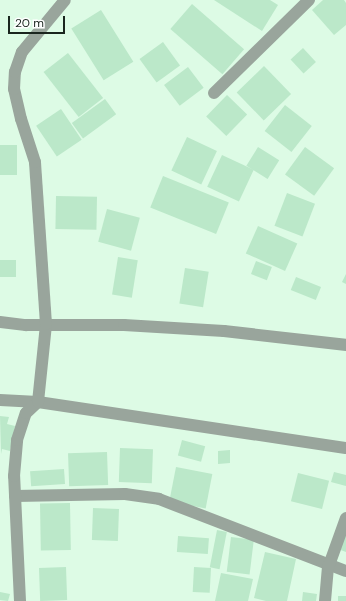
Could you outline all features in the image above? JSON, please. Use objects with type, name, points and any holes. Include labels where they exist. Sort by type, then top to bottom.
[{"type":"street","points":[[20,601],[14,476],[17,440],[26,413],[38,402],[46,324],[35,162],[21,119],[14,89],[15,72],[22,52],[65,0]]},
{"type":"street","points":[[214,94],[309,0]]},
{"type":"street","points":[[0,322],[26,325],[124,325],[224,331],[346,345]]},
{"type":"street","points":[[0,400],[38,402],[346,448]]},
{"type":"street","points":[[15,496],[125,494],[159,498],[306,557],[346,571]]},
{"type":"street","points":[[325,601],[325,581],[329,564],[346,518]]},
{"type":"building","points":[[214,0],[270,0],[278,5],[262,31]]},
{"type":"building","points":[[323,0],[344,0],[346,3],[346,25],[334,35],[312,10]]},
{"type":"building","points":[[192,4],[244,49],[222,74],[170,29]]},
{"type":"building","points":[[101,10],[133,62],[104,80],[71,29]]},
{"type":"building","points":[[163,42],[180,65],[157,83],[140,59]]},
{"type":"building","points":[[303,48],[316,62],[304,73],[291,60]]},
{"type":"building","points":[[68,53],[103,98],[79,117],[44,72]]},
{"type":"building","points":[[264,66],[291,94],[264,120],[237,92]]},
{"type":"building","points":[[188,67],[204,88],[180,106],[164,85]]},
{"type":"building","points":[[227,95],[247,114],[226,136],[206,117]]},
{"type":"building","points":[[105,99],[116,114],[83,138],[72,123]]},
{"type":"building","points":[[285,105],[312,126],[291,152],[265,131]]},
{"type":"building","points":[[61,109],[82,140],[57,156],[36,126]]},
{"type":"building","points":[[187,137],[217,151],[201,184],[171,171]]},
{"type":"building","points":[[0,145],[17,145],[17,175],[0,175]]},
{"type":"building","points":[[258,147],[279,160],[268,179],[246,166]]},
{"type":"building","points":[[305,147],[334,168],[314,196],[285,175]]},
{"type":"building","points":[[222,155],[254,170],[239,202],[207,187]]},
{"type":"building","points":[[163,176],[229,203],[216,234],[150,208]]},
{"type":"building","points":[[287,193],[315,204],[302,236],[274,226]]},
{"type":"building","points":[[56,196],[97,197],[96,230],[55,229]]},
{"type":"building","points":[[107,209],[140,218],[131,251],[98,242]]},
{"type":"building","points":[[258,226],[297,243],[285,271],[246,253]]},
{"type":"building","points":[[118,257],[138,260],[132,298],[112,295]]},
{"type":"building","points":[[0,260],[16,260],[16,277],[0,277]]},
{"type":"building","points":[[256,261],[272,267],[267,280],[251,274]]},
{"type":"building","points":[[185,268],[209,272],[203,307],[179,304]]},
{"type":"building","points":[[346,274],[346,284],[342,282]]},
{"type":"building","points":[[296,277],[321,287],[316,300],[291,290]]},
{"type":"building","points":[[0,416],[9,417],[7,424],[15,426],[10,451],[2,449],[1,454]]},
{"type":"building","points":[[182,440],[205,446],[201,462],[178,455]]},
{"type":"building","points":[[120,448],[153,449],[152,483],[119,482]]},
{"type":"building","points":[[230,450],[230,463],[218,464],[218,451]]},
{"type":"building","points":[[107,452],[108,485],[69,486],[68,453]]},
{"type":"building","points":[[176,467],[212,474],[206,508],[169,501]]},
{"type":"building","points":[[64,469],[65,484],[31,486],[30,471]]},
{"type":"building","points":[[334,472],[346,475],[346,486],[331,482]]},
{"type":"building","points":[[298,473],[329,481],[322,509],[291,501]]},
{"type":"building","points":[[70,503],[71,550],[41,551],[40,504]]},
{"type":"building","points":[[93,508],[119,509],[118,541],[92,540]]},
{"type":"building","points":[[346,528],[346,552],[338,549]]},
{"type":"building","points":[[217,530],[227,532],[220,569],[210,567]]},
{"type":"building","points":[[178,536],[209,538],[208,554],[177,552]]},
{"type":"building","points":[[231,537],[254,540],[250,575],[227,572]]},
{"type":"building","points":[[265,552],[296,559],[287,601],[266,601],[254,598]]},
{"type":"building","points":[[66,567],[67,600],[40,601],[39,568]]},
{"type":"building","points":[[194,567],[211,568],[210,593],[193,592]]},
{"type":"building","points":[[221,573],[253,579],[248,601],[215,601]]},
{"type":"building","points":[[0,592],[10,594],[8,601],[0,600]]},
{"type":"building","points":[[303,592],[317,594],[316,601],[302,601]]},
{"type":"building","points":[[338,596],[346,596],[346,601],[338,601]]}]
